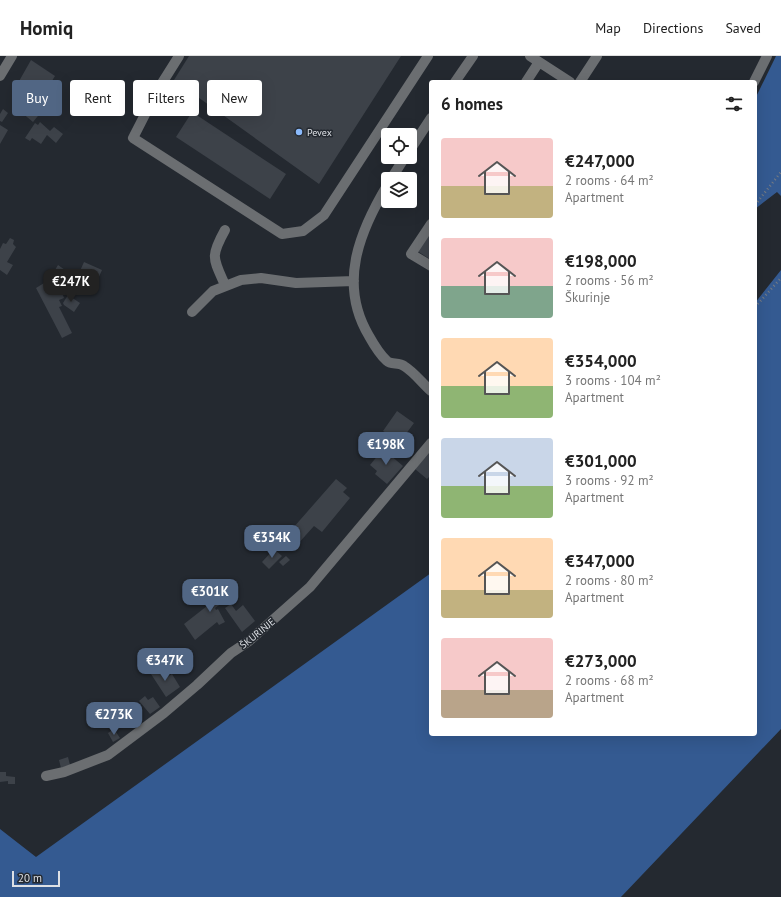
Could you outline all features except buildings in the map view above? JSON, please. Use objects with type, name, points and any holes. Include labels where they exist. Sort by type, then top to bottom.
[{"type":"street","points":[[0,76],[12,56]]},
{"type":"street","points":[[179,56],[157,92],[133,138],[282,234],[303,230],[324,215],[428,56]]},
{"type":"street","points":[[456,80],[473,56]]},
{"type":"street","points":[[530,56],[567,80]]},
{"type":"street","points":[[581,80],[597,56]]},
{"type":"street","points":[[755,80],[767,56]]},
{"type":"street","points":[[527,80],[539,62]]},
{"type":"street","points":[[417,139],[429,121]]},
{"type":"street","points":[[381,196],[363,232],[356,257],[354,281],[355,304],[363,327],[376,350],[388,362],[403,365],[429,389]]},
{"type":"street","points":[[429,227],[411,254],[429,265]]},
{"type":"street","points":[[225,230],[216,247],[214,256],[215,265],[225,285]]},
{"type":"street","points":[[192,312],[213,291],[241,280],[261,278],[296,283],[354,281]]},
{"type":"street","name":"ŠKURINJE","points":[[46,776],[64,772],[108,755],[164,713],[231,653],[249,641],[310,587],[429,445]]},
{"type":"path","points":[[757,202],[781,172]]},
{"type":"path","points":[[757,305],[781,278]]},
{"type":"shaded area","points":[[776,56],[781,56],[781,196],[777,192],[757,207],[757,95]]},
{"type":"shaded area","points":[[781,270],[781,729],[621,897],[0,897],[0,829],[36,857],[429,574],[429,736],[757,736],[757,300]]},
{"type":"place","name":"Pevex","points":[[299,132]]}]
